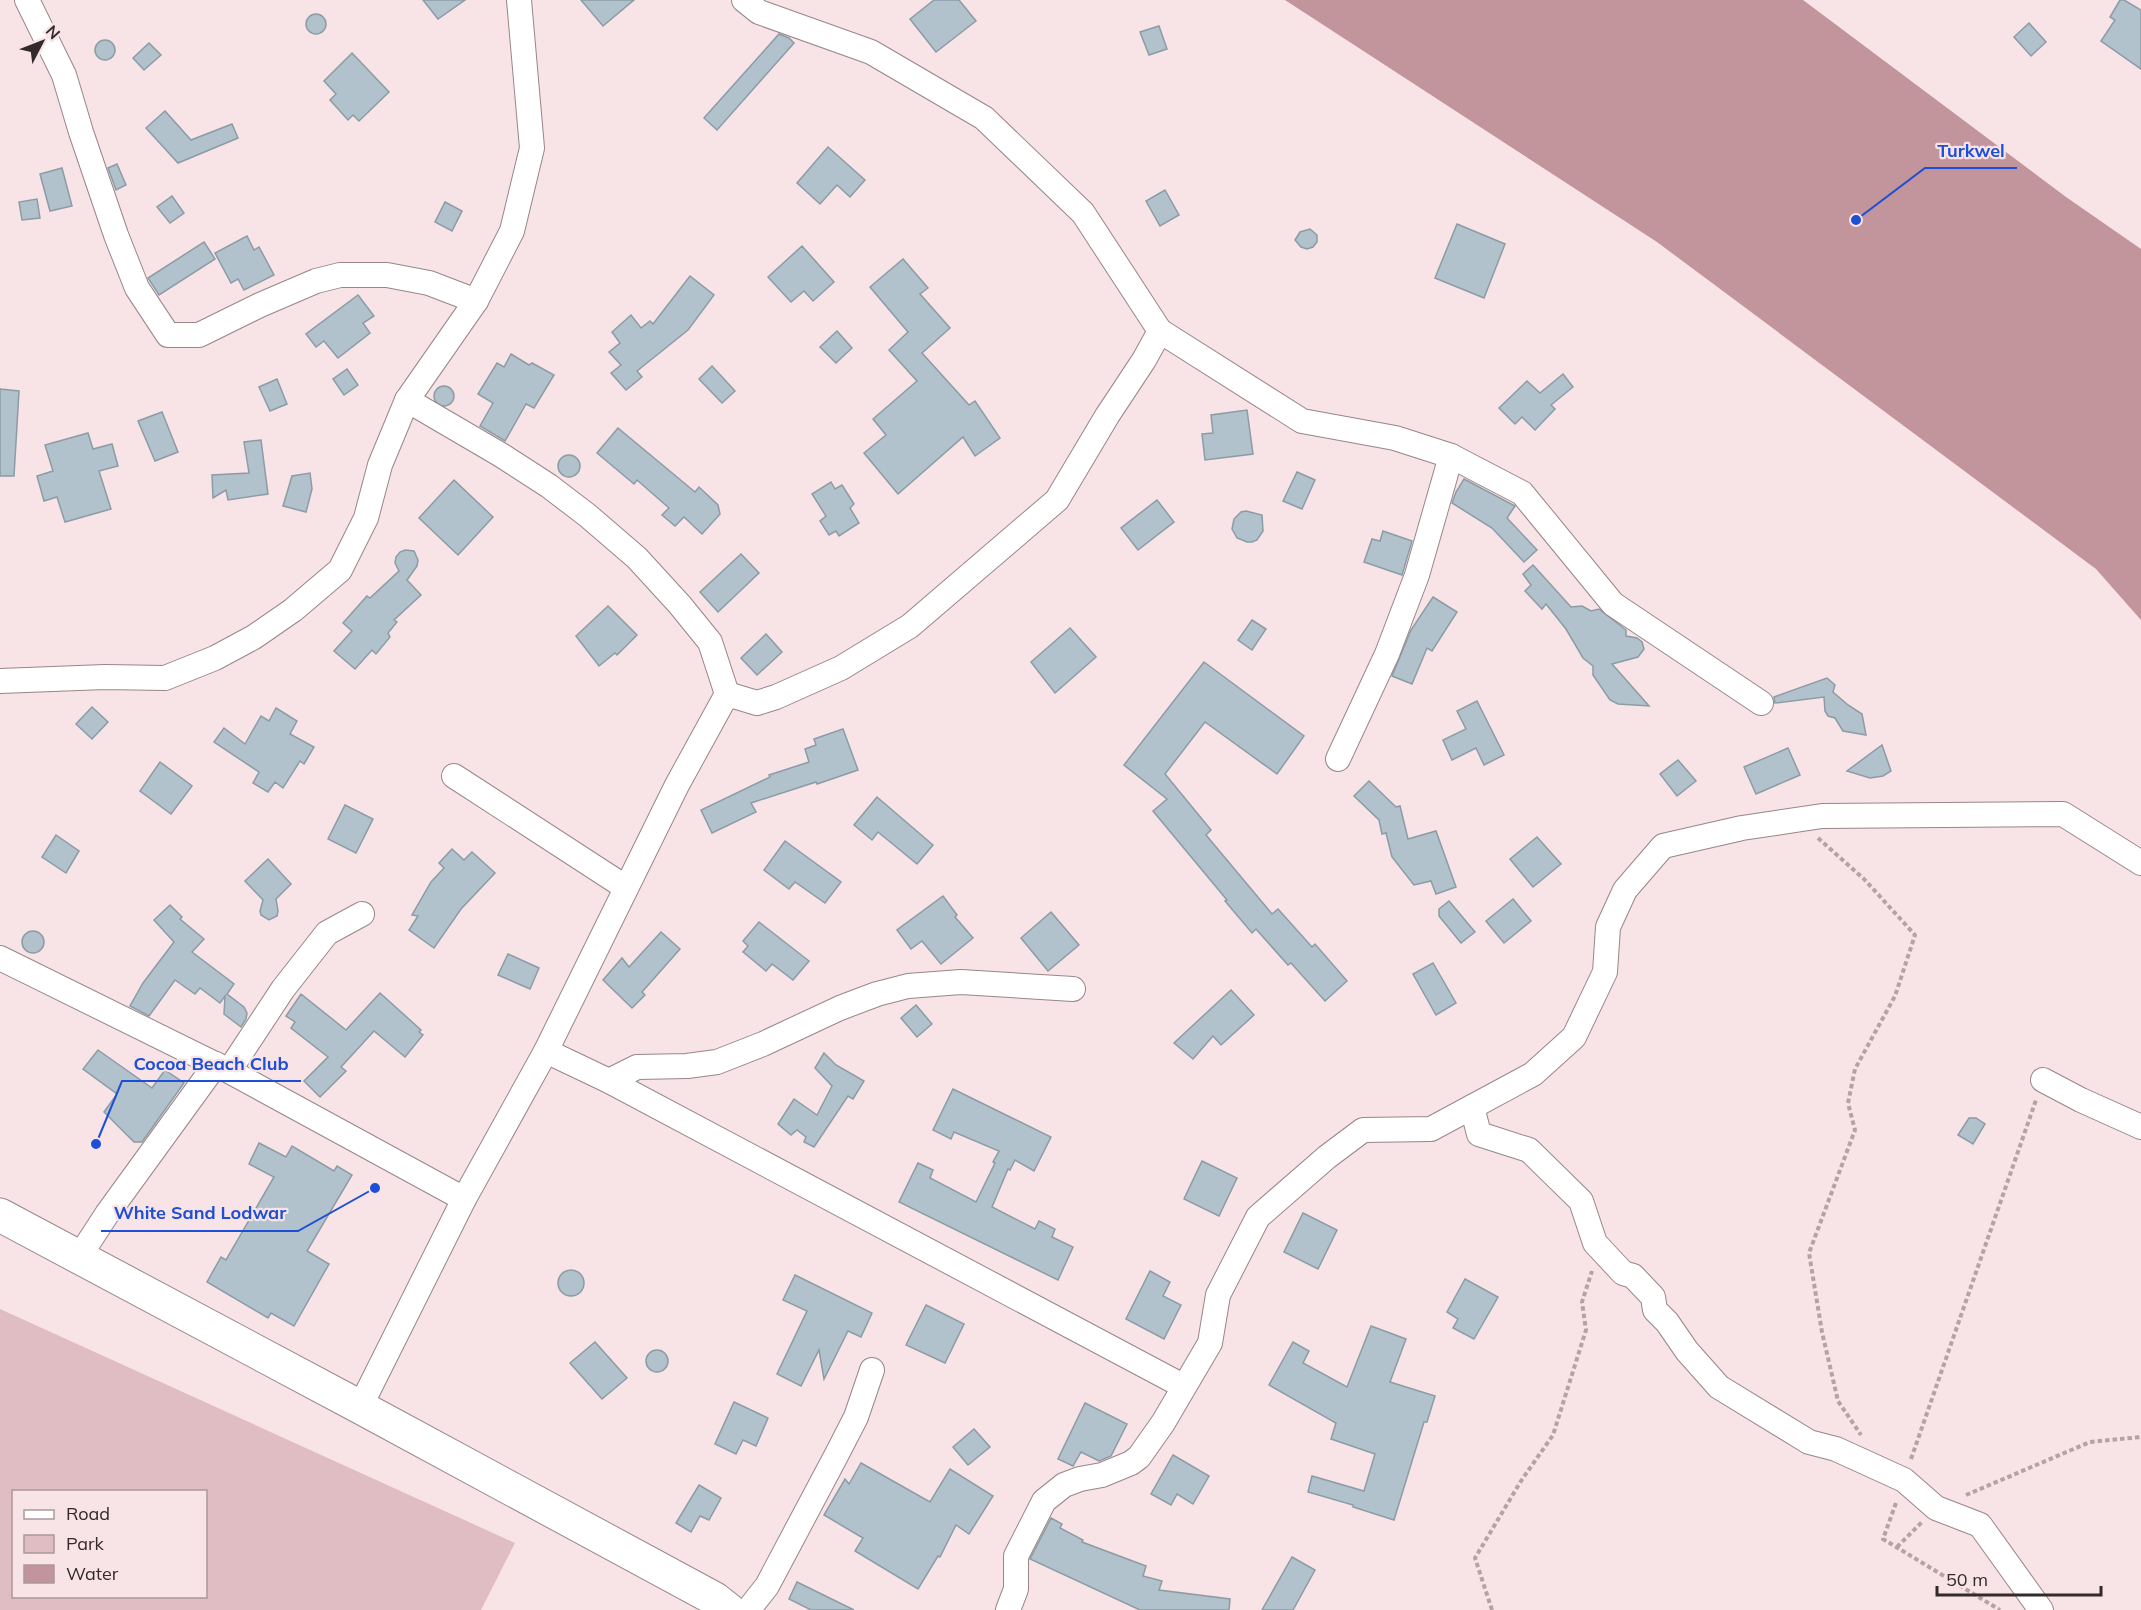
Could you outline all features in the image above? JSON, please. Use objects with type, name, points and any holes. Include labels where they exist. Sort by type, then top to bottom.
[{"type":"street","points":[[27,0],[64,75],[112,225],[137,288],[168,335],[199,335],[306,285],[340,274],[387,275],[429,283],[476,302]]},
{"type":"street","points":[[0,681],[105,676],[165,678],[215,658],[255,637],[293,610],[340,570],[366,518],[380,465],[407,400],[476,302],[512,231],[532,148],[519,0]]},
{"type":"street","points":[[744,0],[759,12],[871,52],[984,118],[1083,213],[1160,331],[1302,421],[1395,438],[1450,456],[1522,493],[1613,604],[1761,703]]},
{"type":"street","points":[[727,694],[757,703],[776,697],[841,668],[910,626],[1057,500],[1160,331]]},
{"type":"street","points":[[360,1407],[464,1199],[546,1051],[677,785],[727,694],[710,642],[637,558],[549,486],[407,400]]},
{"type":"street","points":[[1338,759],[1387,654],[1417,575],[1450,456]]},
{"type":"street","points":[[454,776],[625,887]]},
{"type":"street","points":[[1008,1610],[1016,1589],[1016,1556],[1044,1501],[1064,1485],[1101,1475],[1131,1463],[1163,1423],[1210,1343],[1218,1295],[1258,1217],[1327,1157],[1364,1130],[1431,1129],[1533,1074],[1574,1037],[1605,972],[1608,927],[1625,890],[1663,846],[1742,828],[1822,816],[2063,814],[2141,862]]},
{"type":"street","points":[[79,1257],[107,1214],[327,933],[362,914]]},
{"type":"street","points":[[0,958],[222,1067],[464,1199]]},
{"type":"street","points":[[609,1081],[637,1067],[687,1066],[717,1062],[763,1044],[840,1008],[877,994],[908,986],[961,982],[1073,989]]},
{"type":"street","points":[[546,1051],[609,1081],[1183,1386]]},
{"type":"street","points":[[2043,1080],[2141,1127]]},
{"type":"street","points":[[1472,1107],[1479,1134],[1529,1150],[1581,1201],[1595,1243],[1623,1273],[1633,1276],[1653,1297],[1655,1310],[1719,1387],[1809,1442],[1836,1449],[1894,1475],[1936,1508],[1980,1525],[2041,1610]]},
{"type":"street","points":[[0,1215],[715,1599],[729,1610]]},
{"type":"street","points":[[748,1610],[767,1586],[851,1426],[872,1370]]},
{"type":"path","points":[[1798,820],[1864,879],[1915,935],[1895,996],[1855,1069],[1848,1103],[1855,1130],[1809,1253],[1822,1332],[1838,1401],[1894,1475]]},
{"type":"path","points":[[2000,1610],[1883,1539],[1894,1475],[2043,1080]]},
{"type":"path","points":[[1492,1610],[1475,1558],[1521,1481],[1553,1435],[1586,1330],[1582,1302],[1599,1248]]},
{"type":"path","points":[[1897,1547],[1936,1508],[2090,1442],[2141,1437]]},
{"type":"green space","points":[[0,1309],[515,1543],[481,1610],[0,1610]]},
{"type":"water","points":[[1285,0],[1803,0],[2066,197],[2141,249],[2141,620],[2096,569],[1657,242]]},
{"type":"building","points":[[423,0],[465,0],[438,19]]},
{"type":"building","points":[[581,0],[634,0],[603,26]]},
{"type":"building","points":[[934,0],[959,0],[976,21],[936,52],[910,19]]},
{"type":"building","points":[[2120,0],[2141,10],[2141,69],[2101,41],[2115,20],[2110,17]]},
{"type":"building","points":[[316,14],[323,17],[326,24],[323,31],[316,34],[309,31],[306,24],[309,17]]},
{"type":"building","points":[[2029,23],[2046,42],[2031,56],[2014,37]]},
{"type":"building","points":[[1159,26],[1167,49],[1149,55],[1140,32]]},
{"type":"building","points":[[779,34],[794,43],[717,130],[704,118]]},
{"type":"building","points":[[105,40],[112,43],[115,50],[112,57],[105,60],[98,57],[95,50],[98,43]]},
{"type":"building","points":[[149,43],[161,55],[144,70],[133,58]]},
{"type":"building","points":[[352,53],[389,92],[359,121],[353,115],[348,120],[330,100],[336,94],[324,81]]},
{"type":"building","points":[[165,111],[191,140],[232,124],[238,138],[178,163],[146,128]]},
{"type":"building","points":[[828,147],[865,180],[850,197],[837,185],[820,204],[797,183]]},
{"type":"building","points":[[117,164],[126,185],[116,190],[108,168]]},
{"type":"building","points":[[62,168],[72,206],[50,211],[40,174]]},
{"type":"building","points":[[1165,190],[1179,215],[1160,226],[1146,201]]},
{"type":"building","points":[[172,196],[184,213],[170,223],[157,207]]},
{"type":"building","points":[[37,199],[40,218],[22,220],[19,202]]},
{"type":"building","points":[[445,202],[462,211],[452,231],[435,222]]},
{"type":"building","points":[[1457,224],[1505,244],[1484,298],[1435,278]]},
{"type":"building","points":[[1310,229],[1317,235],[1317,242],[1313,247],[1307,249],[1301,247],[1295,240],[1300,232]]},
{"type":"building","points":[[247,236],[254,250],[259,247],[274,275],[244,290],[238,279],[231,283],[215,253]]},
{"type":"building","points":[[204,242],[215,259],[159,295],[148,278]]},
{"type":"building","points":[[802,246],[834,282],[813,301],[804,291],[791,302],[768,277]]},
{"type":"building","points":[[903,259],[928,288],[920,294],[950,328],[922,353],[969,405],[975,401],[1000,438],[975,456],[963,437],[898,494],[864,453],[886,435],[873,419],[917,381],[889,350],[908,332],[870,287]]},
{"type":"building","points":[[690,276],[714,295],[688,330],[637,371],[642,377],[626,390],[611,373],[621,365],[609,352],[620,343],[612,332],[631,315],[641,328],[650,321],[653,324]]},
{"type":"building","points":[[358,295],[374,316],[363,323],[370,333],[338,358],[324,341],[316,347],[306,334]]},
{"type":"building","points":[[837,331],[852,348],[836,363],[820,347]]},
{"type":"building","points":[[511,354],[529,365],[532,363],[554,375],[534,408],[526,404],[505,441],[480,426],[493,403],[478,394],[497,363],[504,367]]},
{"type":"building","points":[[712,366],[735,391],[722,403],[699,379]]},
{"type":"building","points":[[347,369],[358,385],[344,395],[333,379]]},
{"type":"building","points":[[1563,374],[1573,387],[1551,405],[1555,409],[1535,430],[1522,417],[1515,424],[1499,408],[1527,381],[1540,393]]},
{"type":"building","points":[[277,379],[287,404],[270,411],[259,387]]},
{"type":"building","points":[[444,386],[451,389],[454,396],[451,403],[444,406],[437,403],[434,396],[437,389]]},
{"type":"building","points":[[0,389],[19,391],[14,476],[0,476]]},
{"type":"building","points":[[1247,410],[1253,454],[1205,460],[1202,434],[1213,433],[1211,415]]},
{"type":"building","points":[[162,412],[178,452],[155,461],[138,421]]},
{"type":"building","points":[[618,428],[695,492],[699,487],[718,505],[720,514],[702,534],[684,517],[675,526],[662,515],[669,508],[637,480],[634,484],[597,453]]},
{"type":"building","points":[[88,433],[93,449],[112,444],[118,466],[99,471],[111,509],[65,522],[57,497],[44,501],[37,476],[53,471],[45,445]]},
{"type":"building","points":[[261,440],[268,494],[228,500],[226,490],[213,498],[212,475],[249,473],[244,442]]},
{"type":"building","points":[[569,455],[577,458],[580,466],[577,474],[569,477],[561,474],[558,466],[561,458]]},
{"type":"building","points":[[1297,472],[1315,480],[1302,509],[1283,501]]},
{"type":"building","points":[[310,473],[312,489],[306,512],[283,506],[292,476]]},
{"type":"building","points":[[1464,479],[1515,506],[1507,518],[1537,550],[1524,562],[1492,528],[1452,503]]},
{"type":"building","points":[[454,480],[493,517],[458,555],[419,518]]},
{"type":"building","points":[[831,482],[835,489],[842,485],[854,504],[850,508],[859,523],[839,536],[836,531],[829,535],[820,521],[826,516],[812,494]]},
{"type":"building","points":[[1157,500],[1174,522],[1138,550],[1121,528]]},
{"type":"building","points":[[1241,512],[1262,515],[1263,531],[1257,540],[1252,542],[1237,538],[1232,529],[1234,519]]},
{"type":"building","points":[[1383,531],[1412,541],[1402,575],[1364,562],[1372,539],[1380,541]]},
{"type":"building","points":[[405,550],[414,551],[418,560],[417,566],[407,580],[421,595],[394,620],[397,622],[388,633],[390,637],[376,654],[372,650],[355,669],[334,651],[352,631],[343,623],[367,596],[370,598],[399,571],[395,563],[396,557]]},
{"type":"building","points":[[741,554],[759,573],[718,612],[700,592]]},
{"type":"building","points":[[1533,565],[1571,607],[1582,606],[1591,611],[1599,609],[1626,630],[1626,636],[1637,638],[1642,642],[1644,649],[1638,657],[1612,664],[1649,706],[1618,704],[1610,700],[1593,675],[1593,666],[1583,658],[1566,629],[1546,604],[1542,609],[1525,591],[1531,585],[1523,574]]},
{"type":"building","points":[[1433,597],[1457,612],[1432,651],[1427,648],[1412,684],[1392,676],[1411,630]]},
{"type":"building","points":[[608,606],[637,635],[617,655],[615,653],[599,666],[576,636]]},
{"type":"building","points":[[1252,620],[1266,629],[1252,650],[1238,640]]},
{"type":"building","points":[[1070,628],[1096,657],[1055,693],[1031,662]]},
{"type":"building","points":[[766,634],[782,652],[757,675],[741,658]]},
{"type":"building","points":[[1204,662],[1304,736],[1277,774],[1205,722],[1165,774],[1211,830],[1206,835],[1272,914],[1278,909],[1312,947],[1315,944],[1347,981],[1325,1001],[1291,963],[1288,965],[1256,929],[1252,933],[1153,811],[1167,799],[1124,765]]},
{"type":"building","points":[[1827,678],[1835,685],[1833,692],[1862,714],[1866,735],[1843,731],[1835,718],[1828,716],[1825,711],[1824,697],[1775,703],[1774,697]]},
{"type":"building","points":[[1477,701],[1504,755],[1484,765],[1476,748],[1452,760],[1443,740],[1466,729],[1457,711]]},
{"type":"building","points":[[92,707],[108,722],[92,739],[76,724]]},
{"type":"building","points":[[276,708],[297,721],[290,734],[314,747],[304,764],[300,761],[283,788],[275,782],[268,792],[253,783],[259,772],[214,742],[224,728],[245,744],[261,716],[269,721]]},
{"type":"building","points":[[843,729],[858,770],[751,803],[756,812],[712,833],[701,810],[770,777],[769,775],[809,762],[805,749],[816,745],[814,739]]},
{"type":"building","points":[[1882,745],[1891,771],[1883,776],[1870,778],[1847,771]]},
{"type":"building","points":[[1788,748],[1800,775],[1756,794],[1744,767]]},
{"type":"building","points":[[1678,760],[1696,781],[1677,796],[1660,774]]},
{"type":"building","points":[[160,762],[192,786],[171,814],[140,791]]},
{"type":"building","points":[[1369,781],[1396,807],[1400,806],[1408,839],[1436,831],[1456,887],[1436,894],[1431,881],[1414,885],[1392,857],[1386,833],[1382,834],[1379,820],[1354,796]]},
{"type":"building","points":[[877,797],[933,845],[917,864],[878,832],[872,840],[854,825]]},
{"type":"building","points":[[345,805],[373,819],[356,853],[328,839]]},
{"type":"building","points":[[56,835],[79,851],[66,873],[42,857]]},
{"type":"building","points":[[1537,837],[1561,864],[1533,887],[1510,859]]},
{"type":"building","points":[[785,841],[841,882],[825,903],[795,882],[789,889],[764,870]]},
{"type":"building","points":[[452,849],[464,860],[472,852],[495,873],[461,909],[434,948],[409,930],[418,916],[412,915],[431,882],[444,868],[439,863]]},
{"type":"building","points":[[268,859],[291,884],[276,899],[277,916],[269,920],[261,915],[263,900],[245,881]]},
{"type":"building","points":[[943,896],[957,915],[955,917],[973,938],[941,964],[922,941],[911,949],[897,930]]},
{"type":"building","points":[[1513,899],[1531,921],[1504,943],[1486,921]]},
{"type":"building","points":[[1449,901],[1475,932],[1461,943],[1439,916],[1439,909]]},
{"type":"building","points":[[170,905],[182,917],[180,919],[204,939],[192,952],[234,984],[227,994],[244,1007],[247,1013],[241,1027],[224,1014],[225,996],[220,1003],[200,988],[195,994],[175,980],[149,1016],[130,1006],[143,983],[174,942],[154,920]]},
{"type":"building","points":[[1051,912],[1079,945],[1048,971],[1021,938]]},
{"type":"building","points":[[759,922],[809,961],[793,980],[772,964],[766,971],[743,952],[748,946],[743,941]]},
{"type":"building","points":[[33,931],[43,938],[44,942],[37,952],[33,953],[23,946],[22,942],[29,932]]},
{"type":"building","points":[[661,932],[680,949],[642,992],[645,995],[632,1008],[603,980],[622,958],[629,967]]},
{"type":"building","points":[[508,954],[539,968],[530,989],[498,975]]},
{"type":"building","points":[[1433,963],[1456,1003],[1436,1015],[1413,974]]},
{"type":"building","points":[[1231,990],[1254,1015],[1221,1045],[1213,1036],[1193,1059],[1174,1043]]},
{"type":"building","points":[[380,993],[421,1030],[419,1032],[423,1035],[405,1057],[374,1031],[341,1067],[346,1071],[320,1097],[304,1081],[328,1057],[291,1028],[295,1022],[286,1016],[301,994],[346,1030]]},
{"type":"building","points":[[916,1005],[932,1024],[917,1037],[901,1018]]},
{"type":"building","points":[[98,1050],[152,1088],[165,1070],[184,1083],[142,1142],[134,1142],[104,1112],[117,1094],[83,1069]]},
{"type":"building","points":[[824,1053],[836,1065],[864,1081],[853,1099],[848,1096],[814,1147],[804,1142],[806,1137],[797,1130],[791,1135],[778,1124],[794,1099],[817,1115],[832,1086],[815,1068]]},
{"type":"building","points":[[953,1089],[1051,1137],[1034,1171],[1015,1160],[1010,1170],[1008,1169],[992,1207],[1035,1229],[1039,1221],[1055,1229],[1052,1237],[1073,1247],[1058,1280],[899,1202],[918,1163],[933,1170],[930,1178],[976,1202],[995,1163],[993,1162],[999,1151],[954,1132],[951,1139],[933,1130]]},
{"type":"building","points":[[1969,1118],[1976,1118],[1985,1124],[1973,1144],[1958,1135]]},
{"type":"building","points":[[259,1143],[286,1157],[292,1146],[334,1171],[337,1166],[352,1175],[307,1251],[329,1264],[294,1326],[271,1313],[268,1318],[207,1282],[221,1257],[226,1260],[274,1177],[249,1164]]},
{"type":"building","points":[[1202,1161],[1237,1178],[1219,1216],[1184,1199]]},
{"type":"building","points":[[1303,1213],[1337,1230],[1318,1269],[1284,1252]]},
{"type":"building","points":[[571,1270],[580,1274],[584,1283],[580,1292],[571,1296],[562,1292],[558,1283],[562,1274]]},
{"type":"building","points":[[1150,1271],[1170,1282],[1163,1296],[1181,1305],[1164,1339],[1126,1319]]},
{"type":"building","points":[[795,1275],[872,1313],[861,1337],[848,1331],[824,1379],[819,1350],[801,1386],[777,1374],[807,1311],[783,1300]]},
{"type":"building","points":[[1465,1279],[1498,1297],[1474,1339],[1453,1328],[1458,1319],[1447,1312]]},
{"type":"building","points":[[926,1305],[964,1324],[945,1363],[906,1345]]},
{"type":"building","points":[[1371,1326],[1406,1339],[1390,1382],[1435,1396],[1427,1422],[1424,1422],[1394,1520],[1308,1492],[1312,1476],[1364,1491],[1375,1454],[1331,1439],[1336,1423],[1269,1385],[1293,1342],[1309,1351],[1303,1363],[1347,1387]]},
{"type":"building","points":[[595,1342],[627,1378],[602,1399],[570,1363]]},
{"type":"building","points":[[657,1350],[665,1353],[668,1361],[665,1369],[657,1372],[649,1369],[646,1361],[649,1353]]},
{"type":"building","points":[[734,1402],[768,1418],[756,1446],[743,1440],[736,1454],[715,1444]]},
{"type":"building","points":[[1085,1403],[1127,1424],[1111,1456],[1099,1461],[1081,1452],[1073,1466],[1058,1459]]},
{"type":"building","points":[[974,1429],[990,1447],[968,1465],[953,1447]]},
{"type":"building","points":[[1173,1455],[1209,1476],[1193,1504],[1177,1494],[1171,1505],[1151,1494]]},
{"type":"building","points":[[861,1463],[930,1502],[950,1469],[993,1496],[969,1534],[956,1525],[940,1557],[938,1556],[918,1589],[855,1551],[863,1538],[824,1515],[845,1479],[849,1484]]},
{"type":"building","points":[[699,1485],[721,1498],[709,1520],[700,1516],[691,1532],[676,1523]]},
{"type":"building","points":[[1051,1518],[1062,1524],[1060,1528],[1083,1540],[1082,1542],[1146,1566],[1143,1576],[1162,1581],[1159,1590],[1230,1599],[1229,1610],[1140,1610],[1030,1559]]},
{"type":"building","points":[[1292,1557],[1315,1570],[1293,1610],[1262,1610]]},
{"type":"building","points":[[797,1582],[854,1610],[811,1610],[789,1599]]},
{"type":"place","name":"Turkwel","points":[[1856,220]]},
{"type":"place","name":"Cocoa Beach Club","points":[[96,1144]]},
{"type":"place","name":"White Sand Lodwar","points":[[375,1188]]}]
